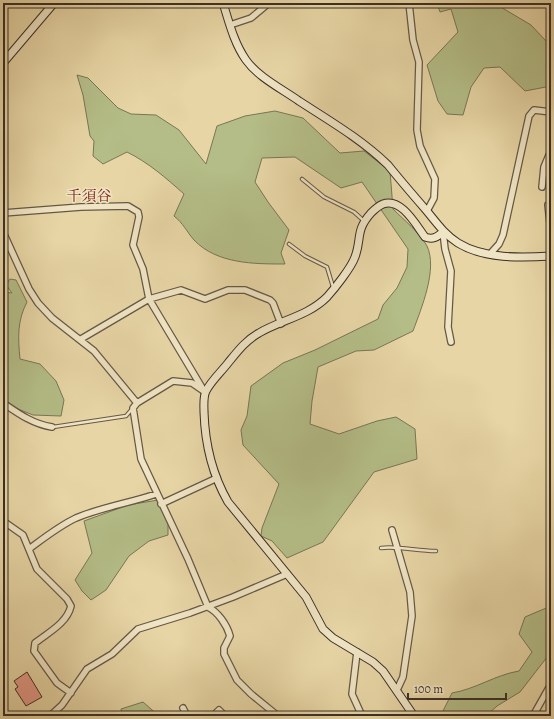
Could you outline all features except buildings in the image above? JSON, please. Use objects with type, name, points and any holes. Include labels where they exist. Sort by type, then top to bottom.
[{"type":"street","points":[[3,63],[54,3]]},
{"type":"street","points":[[224,3],[230,25],[246,60],[259,73],[360,140],[388,165],[443,232],[458,243],[475,251],[490,254],[532,257],[551,256]]},
{"type":"street","points":[[230,25],[251,18],[269,3]]},
{"type":"street","points":[[409,3],[413,40],[419,62],[417,130],[420,146],[435,179],[434,198],[427,212]]},
{"type":"street","points":[[490,254],[499,244],[503,235],[530,116],[534,110],[551,112]]},
{"type":"street","points":[[542,187],[544,167],[549,155],[551,154]]},
{"type":"street","points":[[205,392],[240,348],[258,334],[314,308],[328,296],[355,257],[360,228],[377,207],[384,203],[397,205],[404,210],[425,237],[430,239],[443,232]]},
{"type":"street","points":[[548,205],[551,232]]},
{"type":"street","points":[[3,213],[81,207],[128,206],[138,212],[139,217],[133,245],[143,269],[149,299],[205,392],[205,434],[217,478],[228,502],[306,597],[323,629],[333,638],[357,652],[383,671],[414,716]]},
{"type":"street","points":[[3,232],[29,289],[38,303],[52,318],[81,339],[94,351],[135,405],[139,452],[156,494],[188,559],[208,607],[214,610],[228,629],[230,636],[224,648],[224,654],[237,680],[251,694],[278,716]]},
{"type":"street","points":[[443,232],[445,249],[451,272],[448,327],[451,342]]},
{"type":"street","points":[[81,339],[149,299],[181,290],[205,299],[228,290],[237,289],[270,300],[277,311],[281,324]]},
{"type":"street","points":[[135,405],[173,381],[192,383],[205,392]]},
{"type":"street","points":[[3,403],[40,425],[52,427]]},
{"type":"street","points":[[161,504],[217,478]]},
{"type":"street","points":[[29,549],[62,525],[76,518],[119,504],[137,501],[156,494]]},
{"type":"street","points":[[3,522],[23,535],[37,569],[67,599],[71,606],[69,615],[64,621],[35,643],[34,646],[34,651],[57,683],[71,693]]},
{"type":"street","points":[[392,530],[410,592],[412,616],[403,677],[397,690]]},
{"type":"street","points":[[50,716],[62,705],[87,669],[112,654],[138,629],[208,607],[287,574]]},
{"type":"street","points":[[357,652],[352,694],[362,716]]},
{"type":"street","points":[[533,716],[551,684]]},
{"type":"street","points":[[183,708],[187,716]]},
{"type":"street","points":[[213,716],[219,710],[225,716]]},
{"type":"lane","points":[[302,178],[324,197],[354,212],[364,222]]},
{"type":"lane","points":[[289,244],[305,256],[327,267],[333,289]]},
{"type":"lane","points":[[52,427],[126,416],[135,405]]},
{"type":"lane","points":[[381,548],[397,546],[420,551],[436,551]]},
{"type":"green space","points":[[437,3],[494,3],[531,25],[547,42],[551,86],[525,91],[500,67],[484,68],[471,87],[463,115],[447,114],[438,101],[427,65],[458,32],[451,9],[440,12]]},
{"type":"green space","points":[[77,75],[88,78],[118,108],[131,114],[156,115],[179,130],[206,164],[217,126],[245,116],[275,111],[303,118],[340,153],[364,151],[390,171],[393,209],[420,236],[427,246],[430,255],[430,277],[424,301],[413,331],[374,350],[356,351],[318,367],[312,401],[310,424],[339,434],[377,421],[396,417],[415,429],[417,459],[374,472],[323,542],[287,558],[272,541],[261,536],[262,528],[279,484],[243,445],[241,430],[247,416],[251,386],[283,363],[315,350],[378,319],[383,305],[397,288],[407,267],[408,249],[362,182],[341,188],[295,157],[262,158],[255,182],[289,230],[281,253],[285,264],[249,263],[236,261],[214,254],[203,248],[194,240],[174,216],[184,194],[164,177],[143,161],[127,152],[103,164],[93,156],[94,141],[90,136],[83,95]]},
{"type":"green space","points":[[10,279],[16,280],[27,302],[21,316],[19,330],[20,359],[40,364],[56,381],[64,400],[61,416],[33,415],[3,403],[3,292],[12,293],[6,285]]},
{"type":"green space","points":[[158,500],[168,521],[168,535],[149,541],[129,556],[106,590],[91,600],[82,591],[75,580],[92,553],[84,521],[128,505]]},
{"type":"green space","points":[[551,606],[551,652],[520,692],[497,706],[486,716],[443,716],[442,713],[452,693],[519,671],[532,652],[519,634],[525,617]]},
{"type":"green space","points":[[143,702],[159,716],[122,716],[121,709]]},
{"type":"district","name":"千須谷","points":[[89,196]]}]
